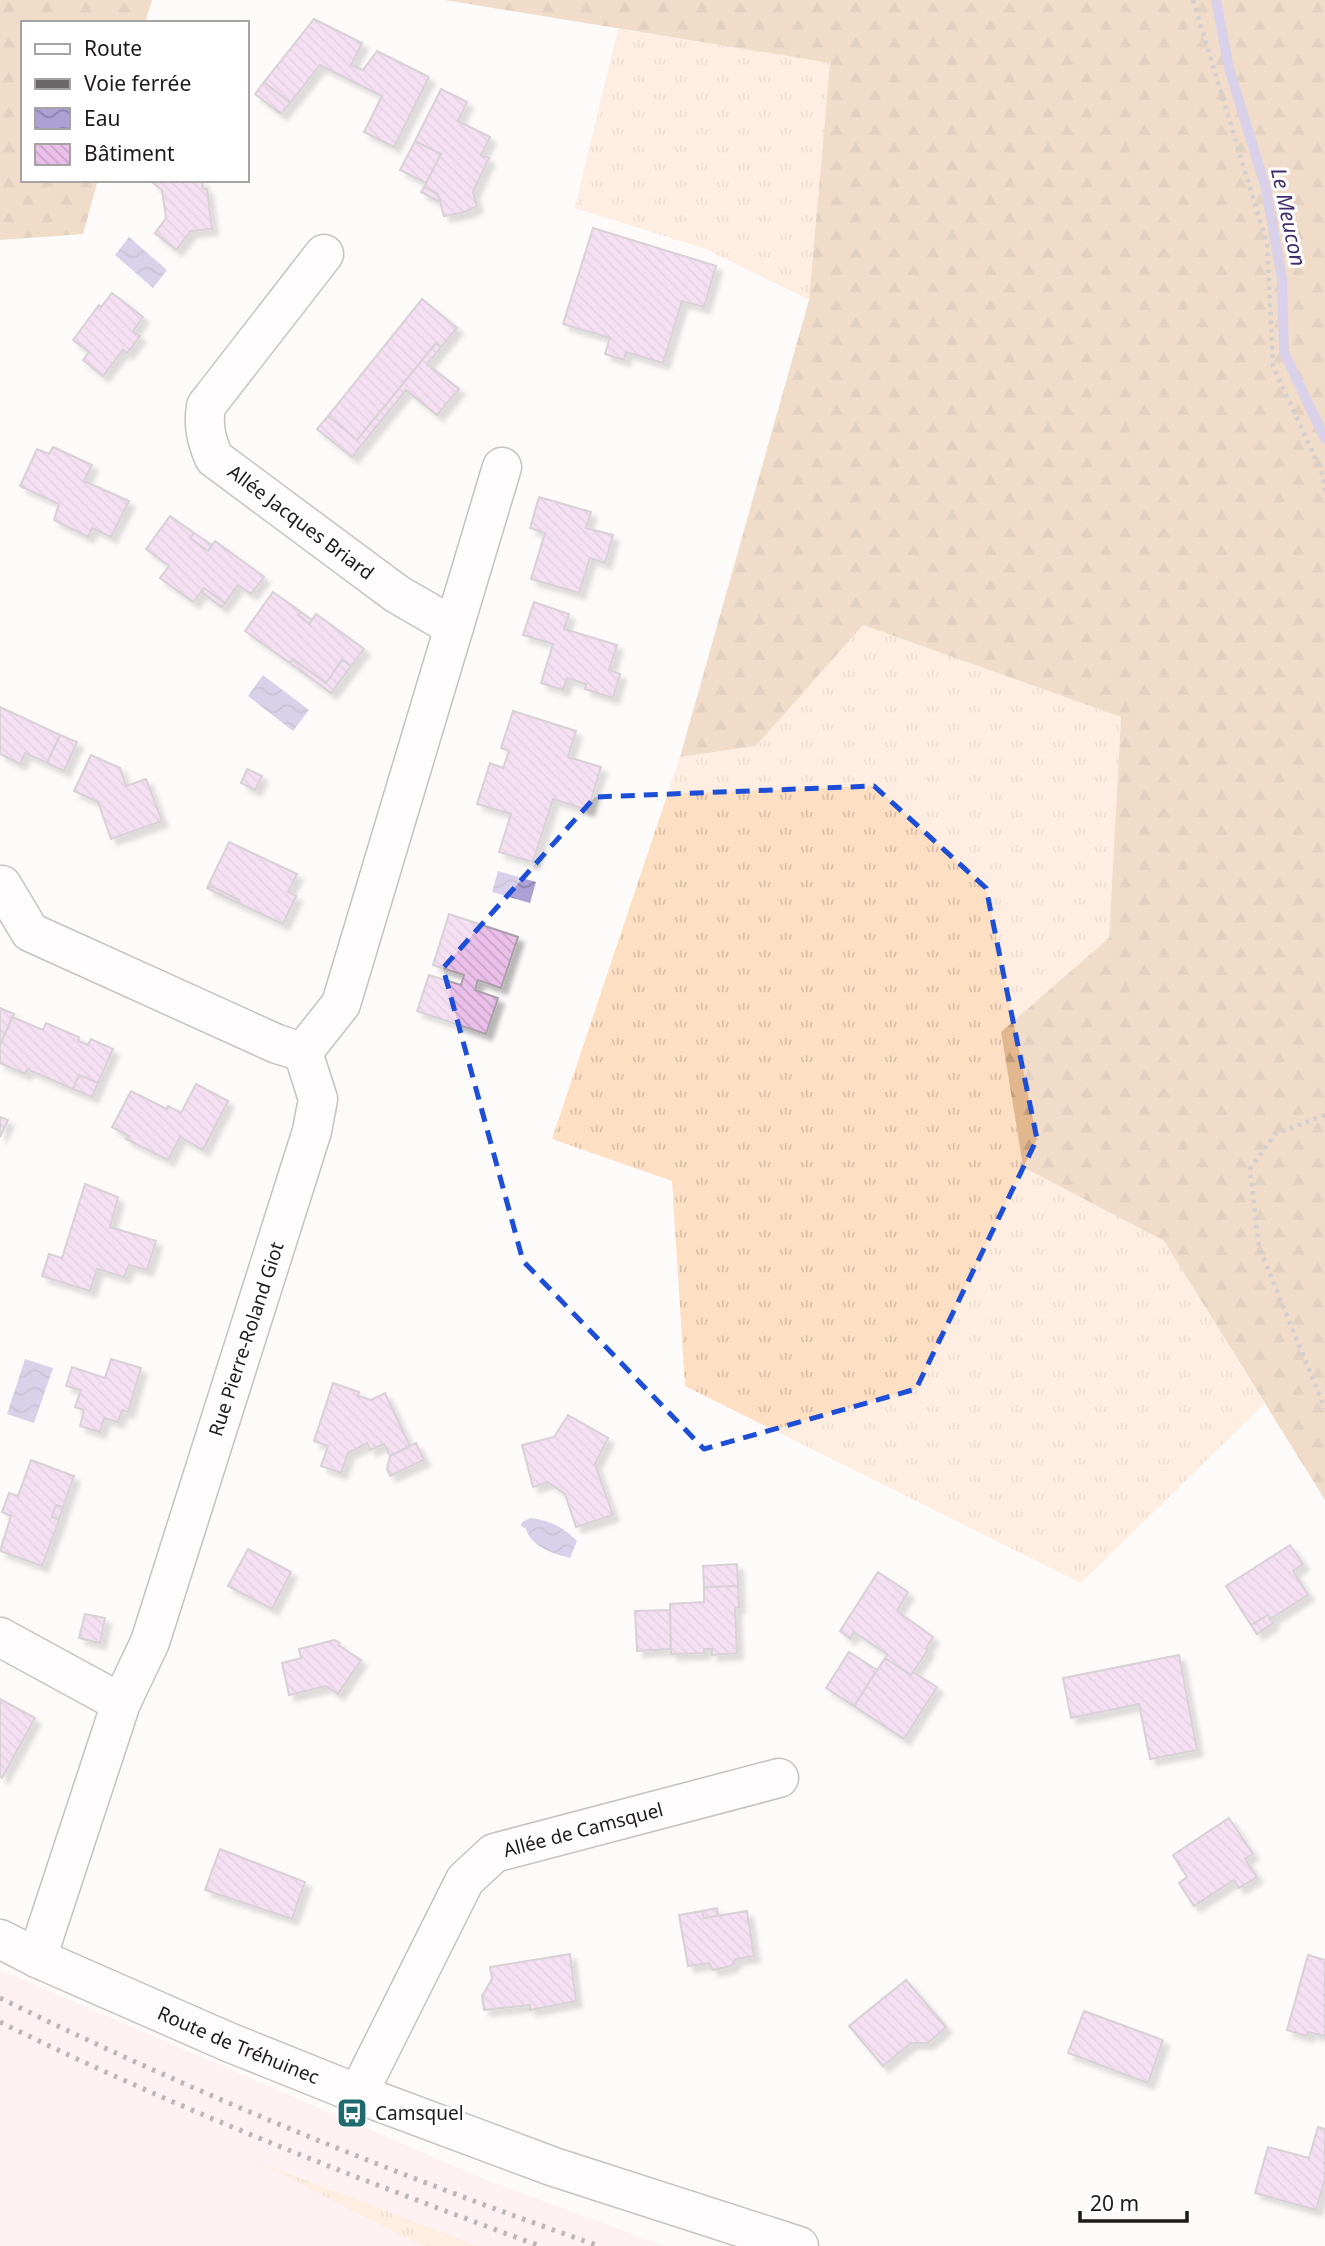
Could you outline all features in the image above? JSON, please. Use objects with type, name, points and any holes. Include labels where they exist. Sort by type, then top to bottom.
[{"type":"street","name":"Allée Jacques Briard","points":[[324,254],[206,406],[206,440],[214,458],[397,594],[454,627]]},
{"type":"street","points":[[2,885],[30,932],[277,1044],[303,1052],[341,1004],[502,467]]},
{"type":"street","name":"Rue Pierre-Roland Giot","points":[[37,1958],[121,1703],[150,1642],[312,1131],[318,1099],[303,1052]]},
{"type":"street","points":[[0,1637],[121,1703]]},
{"type":"street","name":"Allée de Camsquel","points":[[358,2094],[465,1880],[494,1853],[779,1778]]},
{"type":"street","name":"Route de Tréhuinec","points":[[0,1939],[226,2042],[358,2094],[554,2167],[799,2246]]},
{"type":"path","points":[[1193,0],[1267,244],[1273,366],[1323,475],[1325,492]]},
{"type":"path","points":[[1325,1115],[1275,1134],[1250,1169],[1259,1247],[1325,1409]]},
{"type":"highlighted area","points":[[874,786],[986,888],[1037,1139],[916,1389],[704,1449],[523,1261],[443,968],[595,797]]},
{"type":"shaded area","points":[[0,1970],[486,2180],[665,2246],[478,2246],[265,2164],[422,2246],[0,2246]]},
{"type":"green space","points":[[0,0],[152,0],[146,21],[21,21],[21,182],[97,182],[83,234],[0,240]]},
{"type":"green space","points":[[445,0],[1325,0],[1325,1500],[1164,1241],[1023,1167],[1001,1032],[1109,938],[1121,717],[863,625],[756,746],[680,757],[809,300],[830,63]]},
{"type":"green space","points":[[618,29],[830,62],[809,300],[706,249],[575,208]]},
{"type":"green space","points":[[863,625],[1121,717],[1109,939],[1001,1032],[1023,1167],[1164,1241],[1264,1404],[1081,1583],[685,1386],[672,1181],[552,1139],[680,757],[756,746]]},
{"type":"green space","points":[[256,2161],[478,2246],[422,2246]]},
{"type":"water","points":[[129,237],[167,270],[153,288],[115,255]]},
{"type":"water","points":[[263,675],[309,710],[293,731],[248,696]]},
{"type":"water","points":[[498,871],[536,882],[530,903],[492,892]]},
{"type":"water","points":[[25,1359],[53,1368],[34,1423],[7,1414]]},
{"type":"water","points":[[531,1518],[556,1525],[577,1541],[570,1558],[550,1552],[533,1541],[521,1526],[522,1522]]},
{"type":"building","points":[[314,19],[362,43],[351,65],[363,70],[377,51],[429,77],[394,147],[364,132],[382,96],[320,65],[290,103],[264,82]]},
{"type":"building","points":[[264,82],[290,103],[281,114],[255,94]]},
{"type":"building","points":[[441,89],[467,102],[458,121],[490,137],[481,155],[489,158],[473,192],[477,206],[465,212],[444,216],[438,194],[424,187],[441,154],[415,141]]},
{"type":"building","points":[[415,141],[441,154],[426,183],[400,170]]},
{"type":"building","points":[[202,182],[203,189],[207,189],[212,229],[191,231],[176,250],[155,233],[166,218],[162,190],[153,183]]},
{"type":"building","points":[[424,187],[438,194],[440,202],[421,192]]},
{"type":"building","points":[[593,228],[716,266],[704,307],[682,301],[663,363],[626,352],[624,360],[605,354],[610,338],[563,324]]},
{"type":"building","points":[[112,293],[143,317],[133,331],[140,336],[127,353],[123,350],[103,376],[83,360],[89,352],[73,340],[99,305],[101,307]]},
{"type":"building","points":[[422,299],[457,328],[441,347],[436,343],[357,440],[328,416]]},
{"type":"building","points":[[436,343],[441,347],[427,364],[459,389],[437,415],[406,390],[352,457],[317,429],[328,416],[357,440]]},
{"type":"building","points":[[53,447],[92,465],[84,481],[129,501],[111,537],[92,528],[88,537],[54,520],[59,504],[20,486],[37,449],[49,454]]},
{"type":"building","points":[[539,497],[591,512],[586,528],[613,535],[605,563],[590,558],[579,593],[531,579],[545,533],[530,528]]},
{"type":"building","points":[[170,516],[194,533],[190,538],[208,551],[215,541],[264,577],[251,594],[238,585],[225,603],[204,588],[193,602],[160,578],[169,566],[146,549]]},
{"type":"building","points":[[194,533],[212,545],[208,551],[190,538]]},
{"type":"building","points":[[204,588],[225,603],[222,607],[201,592]]},
{"type":"building","points":[[273,592],[301,612],[298,615],[309,624],[316,614],[364,649],[351,666],[342,660],[326,683],[293,659],[290,663],[245,631]]},
{"type":"building","points":[[534,602],[569,614],[564,629],[617,645],[609,670],[620,674],[613,698],[585,689],[586,684],[567,678],[563,690],[541,683],[553,644],[523,635]]},
{"type":"building","points":[[301,612],[312,620],[309,624],[298,615]]},
{"type":"building","points":[[293,659],[326,683],[342,660],[351,666],[331,693],[290,663]]},
{"type":"building","points":[[0,707],[60,735],[47,763],[25,753],[20,764],[0,754]]},
{"type":"building","points":[[513,711],[576,731],[568,757],[601,767],[588,810],[553,799],[533,862],[499,852],[511,814],[477,804],[490,763],[503,768],[509,751],[501,748]]},
{"type":"building","points":[[60,735],[77,742],[64,771],[47,763]]},
{"type":"building","points":[[91,755],[120,768],[126,786],[146,779],[162,821],[111,839],[98,802],[74,791]]},
{"type":"building","points":[[247,769],[262,776],[255,790],[241,783]]},
{"type":"building","points":[[229,842],[297,874],[288,892],[296,896],[283,924],[238,903],[239,900],[211,886],[207,888]]},
{"type":"building","points":[[211,886],[239,900],[238,903],[209,889]]},
{"type":"building","points":[[449,914],[518,937],[501,988],[478,980],[475,990],[498,998],[486,1034],[417,1011],[429,975],[461,985],[464,975],[433,965]]},
{"type":"building","points":[[0,1008],[14,1014],[0,1045]]},
{"type":"building","points":[[12,1017],[43,1030],[46,1023],[79,1037],[78,1041],[88,1045],[91,1039],[113,1049],[98,1083],[79,1075],[73,1089],[27,1069],[25,1074],[0,1063],[0,1045]]},
{"type":"building","points":[[79,1075],[98,1083],[92,1097],[73,1089]]},
{"type":"building","points":[[196,1084],[228,1101],[203,1150],[180,1137],[168,1160],[126,1139],[129,1136],[112,1127],[131,1091],[181,1113]]},
{"type":"building","points":[[0,1117],[8,1120],[0,1137]]},
{"type":"building","points":[[85,1184],[118,1197],[110,1227],[156,1241],[147,1270],[129,1265],[124,1277],[97,1269],[90,1291],[42,1276],[49,1254],[62,1258]]},
{"type":"building","points":[[111,1359],[141,1368],[128,1412],[122,1410],[118,1422],[104,1418],[100,1432],[80,1426],[84,1410],[75,1407],[81,1390],[66,1386],[72,1367],[105,1378]]},
{"type":"building","points":[[333,1383],[359,1392],[358,1396],[371,1400],[385,1393],[410,1446],[390,1456],[384,1444],[370,1450],[367,1443],[348,1453],[341,1473],[321,1466],[328,1446],[314,1441]]},
{"type":"building","points":[[568,1415],[608,1438],[595,1464],[613,1515],[576,1527],[565,1494],[548,1482],[533,1487],[522,1445],[554,1437]]},
{"type":"building","points":[[416,1443],[424,1460],[390,1476],[387,1469],[390,1456]]},
{"type":"building","points":[[31,1460],[74,1476],[63,1507],[56,1505],[52,1517],[59,1520],[42,1566],[0,1551],[11,1516],[2,1512],[9,1493],[18,1496]]},
{"type":"building","points":[[56,1505],[63,1507],[59,1520],[52,1517]]},
{"type":"building","points":[[1290,1545],[1303,1564],[1293,1571],[1308,1595],[1270,1619],[1268,1615],[1251,1625],[1226,1586]]},
{"type":"building","points":[[248,1549],[291,1572],[272,1609],[228,1586]]},
{"type":"building","points":[[737,1564],[738,1586],[704,1587],[703,1566]]},
{"type":"building","points":[[878,1572],[908,1592],[897,1611],[933,1637],[926,1648],[928,1650],[911,1675],[885,1658],[888,1655],[854,1632],[850,1639],[840,1631]]},
{"type":"building","points":[[738,1586],[739,1607],[735,1608],[737,1653],[712,1655],[712,1649],[704,1649],[704,1653],[671,1654],[670,1604],[704,1602],[704,1587]]},
{"type":"building","points":[[670,1610],[671,1649],[637,1651],[635,1611]]},
{"type":"building","points":[[85,1614],[105,1618],[100,1643],[79,1638]]},
{"type":"building","points":[[1268,1615],[1273,1623],[1257,1634],[1251,1625]]},
{"type":"building","points":[[334,1640],[361,1660],[338,1694],[326,1686],[289,1695],[282,1663],[301,1658],[299,1649]]},
{"type":"building","points":[[849,1652],[877,1670],[854,1706],[826,1688]]},
{"type":"building","points":[[1179,1655],[1197,1750],[1150,1759],[1139,1704],[1071,1718],[1063,1678]]},
{"type":"building","points":[[885,1658],[911,1675],[913,1672],[937,1687],[904,1739],[854,1706]]},
{"type":"building","points":[[0,1699],[35,1718],[2,1778],[0,1776]]},
{"type":"building","points":[[1229,1818],[1253,1854],[1245,1859],[1257,1877],[1239,1888],[1234,1880],[1194,1906],[1179,1883],[1187,1877],[1173,1855]]},
{"type":"building","points":[[220,1849],[305,1882],[292,1919],[205,1890]]},
{"type":"building","points":[[717,1908],[718,1916],[704,1918],[702,1911]]},
{"type":"building","points":[[702,1911],[704,1918],[747,1911],[754,1956],[736,1959],[731,1966],[713,1970],[709,1963],[688,1966],[679,1915]]},
{"type":"building","points":[[570,1954],[576,2001],[530,2010],[530,2005],[484,2010],[482,1996],[492,1979],[490,1967]]},
{"type":"building","points":[[1308,1955],[1325,1960],[1325,2036],[1308,2032],[1307,2036],[1287,2030]]},
{"type":"building","points":[[906,1980],[946,2027],[928,2043],[911,2043],[883,2066],[849,2026]]},
{"type":"building","points":[[1084,2011],[1163,2040],[1148,2083],[1068,2053]]},
{"type":"building","points":[[1318,2127],[1325,2129],[1325,2179],[1316,2210],[1255,2193],[1268,2147],[1309,2158]]},
{"type":"waterway","name":"Le Meucon","points":[[1216,0],[1229,68],[1266,189],[1282,279],[1284,352],[1325,439]]},
{"type":"railway","points":[[0,1998],[146,2067],[295,2131],[446,2191],[599,2246]]},
{"type":"railway","points":[[0,2022],[199,2113],[403,2195],[540,2246]]},
{"type":"place","name":"Camsquel","points":[[352,2113]]}]
